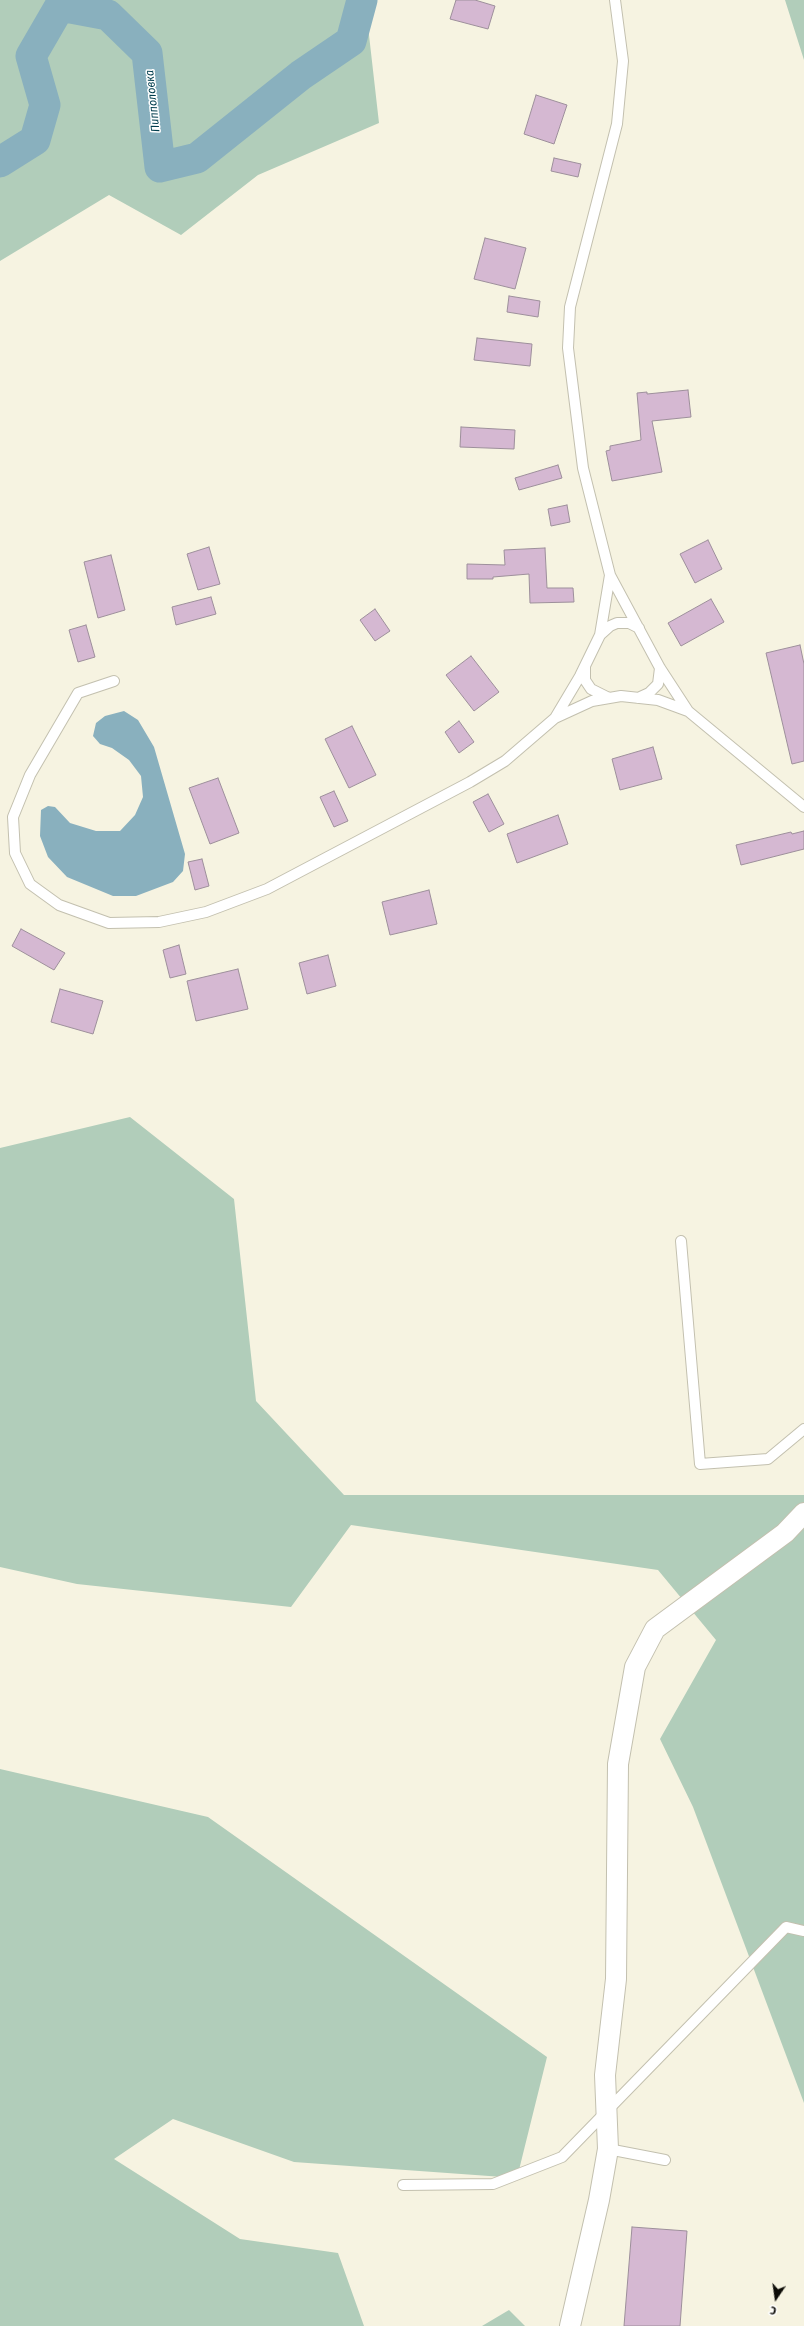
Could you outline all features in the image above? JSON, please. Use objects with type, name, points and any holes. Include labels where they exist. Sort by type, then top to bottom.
[{"type":"street","points":[[570,2326],[599,2200],[608,2149],[605,2075],[616,1979],[618,1764],[635,1667],[655,1629],[785,1533],[804,1513]]},
{"type":"lane","points":[[615,0],[623,61],[617,124],[570,307],[568,348],[583,468],[610,576],[660,668],[688,711],[804,808]]},
{"type":"lane","points":[[555,718],[600,635],[610,576]]},
{"type":"lane","points":[[600,635],[610,626],[617,623],[629,623],[639,628]]},
{"type":"lane","points":[[585,665],[586,680],[591,688],[609,698]]},
{"type":"lane","points":[[638,698],[649,693],[658,684],[660,668]]},
{"type":"lane","points":[[114,681],[78,693],[30,776],[13,817],[15,853],[30,884],[59,905],[109,923],[160,922],[206,912],[267,889],[470,782],[505,761],[555,718],[592,700],[621,696],[658,700],[688,711]]},
{"type":"lane","points":[[682,1241],[700,1464],[768,1459],[804,1429]]},
{"type":"lane","points":[[403,2185],[493,2184],[562,2157],[786,1927],[804,1931]]},
{"type":"lane","points":[[608,2149],[665,2160]]},
{"type":"green space","points":[[0,0],[365,0],[379,123],[258,175],[181,235],[109,195],[0,261]]},
{"type":"green space","points":[[785,0],[804,0],[804,60]]},
{"type":"green space","points":[[130,1117],[234,1199],[256,1401],[344,1495],[804,1495],[804,2103],[693,1807],[660,1739],[716,1640],[658,1570],[351,1525],[291,1607],[77,1584],[0,1567],[0,1148]]},
{"type":"green space","points":[[0,1769],[208,1817],[547,2057],[517,2178],[294,2162],[173,2119],[114,2159],[240,2239],[338,2253],[364,2326],[0,2326]]},
{"type":"green space","points":[[509,2310],[525,2326],[482,2326]]},
{"type":"water","points":[[124,711],[138,720],[154,747],[185,854],[183,871],[173,882],[136,896],[113,896],[67,877],[48,857],[40,836],[41,810],[48,806],[55,807],[70,823],[96,831],[120,831],[135,815],[143,797],[141,776],[129,760],[112,748],[100,744],[93,736],[96,723],[105,716]]},
{"type":"building","points":[[456,0],[475,0],[495,6],[488,29],[450,19]]},
{"type":"building","points":[[536,95],[567,105],[554,144],[524,134]]},
{"type":"building","points":[[554,158],[581,164],[578,177],[551,171]]},
{"type":"building","points":[[485,238],[526,248],[515,289],[474,279]]},
{"type":"building","points":[[509,296],[540,301],[538,317],[507,312]]},
{"type":"building","points":[[477,338],[532,344],[530,366],[474,360]]},
{"type":"building","points":[[688,390],[691,417],[652,421],[662,472],[612,481],[606,451],[610,450],[610,446],[641,440],[637,393],[647,392],[647,394]]},
{"type":"building","points":[[461,427],[515,430],[514,449],[460,447]]},
{"type":"building","points":[[558,465],[562,478],[519,490],[515,478]]},
{"type":"building","points":[[567,505],[570,522],[551,526],[548,509]]},
{"type":"building","points":[[708,540],[722,569],[695,583],[680,554]]},
{"type":"building","points":[[209,547],[220,584],[198,590],[187,554]]},
{"type":"building","points":[[545,548],[547,588],[573,588],[574,602],[530,603],[529,574],[493,577],[493,579],[467,579],[467,564],[505,565],[504,550]]},
{"type":"building","points":[[111,555],[125,610],[98,618],[84,562]]},
{"type":"building","points":[[211,597],[216,614],[176,625],[172,607]]},
{"type":"building","points":[[711,599],[724,622],[681,646],[668,623]]},
{"type":"building","points":[[375,609],[390,631],[375,641],[360,620]]},
{"type":"building","points":[[86,625],[95,657],[78,662],[69,630]]},
{"type":"building","points":[[800,645],[804,664],[804,761],[792,764],[766,653]]},
{"type":"building","points":[[471,656],[499,692],[474,711],[446,675]]},
{"type":"building","points":[[459,721],[474,742],[459,753],[445,732]]},
{"type":"building","points":[[352,726],[376,775],[349,788],[325,739]]},
{"type":"building","points":[[653,747],[662,779],[620,790],[612,759]]},
{"type":"building","points":[[218,778],[239,833],[210,844],[189,788]]},
{"type":"building","points":[[334,791],[348,821],[334,827],[320,797]]},
{"type":"building","points":[[488,794],[504,824],[489,832],[473,802]]},
{"type":"building","points":[[558,815],[568,844],[517,863],[507,834]]},
{"type":"building","points":[[804,831],[804,849],[741,865],[736,845],[791,832],[792,834]]},
{"type":"building","points":[[202,859],[209,886],[195,890],[188,862]]},
{"type":"building","points":[[429,890],[437,924],[390,935],[382,902]]},
{"type":"building","points":[[21,929],[65,953],[54,970],[12,946]]},
{"type":"building","points":[[179,945],[186,974],[170,978],[163,950]]},
{"type":"building","points":[[328,955],[336,986],[307,994],[299,963]]},
{"type":"building","points":[[238,969],[248,1009],[196,1021],[187,981]]},
{"type":"building","points":[[60,989],[103,1001],[93,1034],[51,1022]]},
{"type":"building","points":[[632,2227],[687,2231],[680,2326],[624,2326]]},
{"type":"waterway","name":"Пипполовка","points":[[0,162],[35,140],[45,105],[31,56],[60,6],[108,15],[147,53],[160,167],[197,158],[301,75],[351,41],[362,0]]}]
